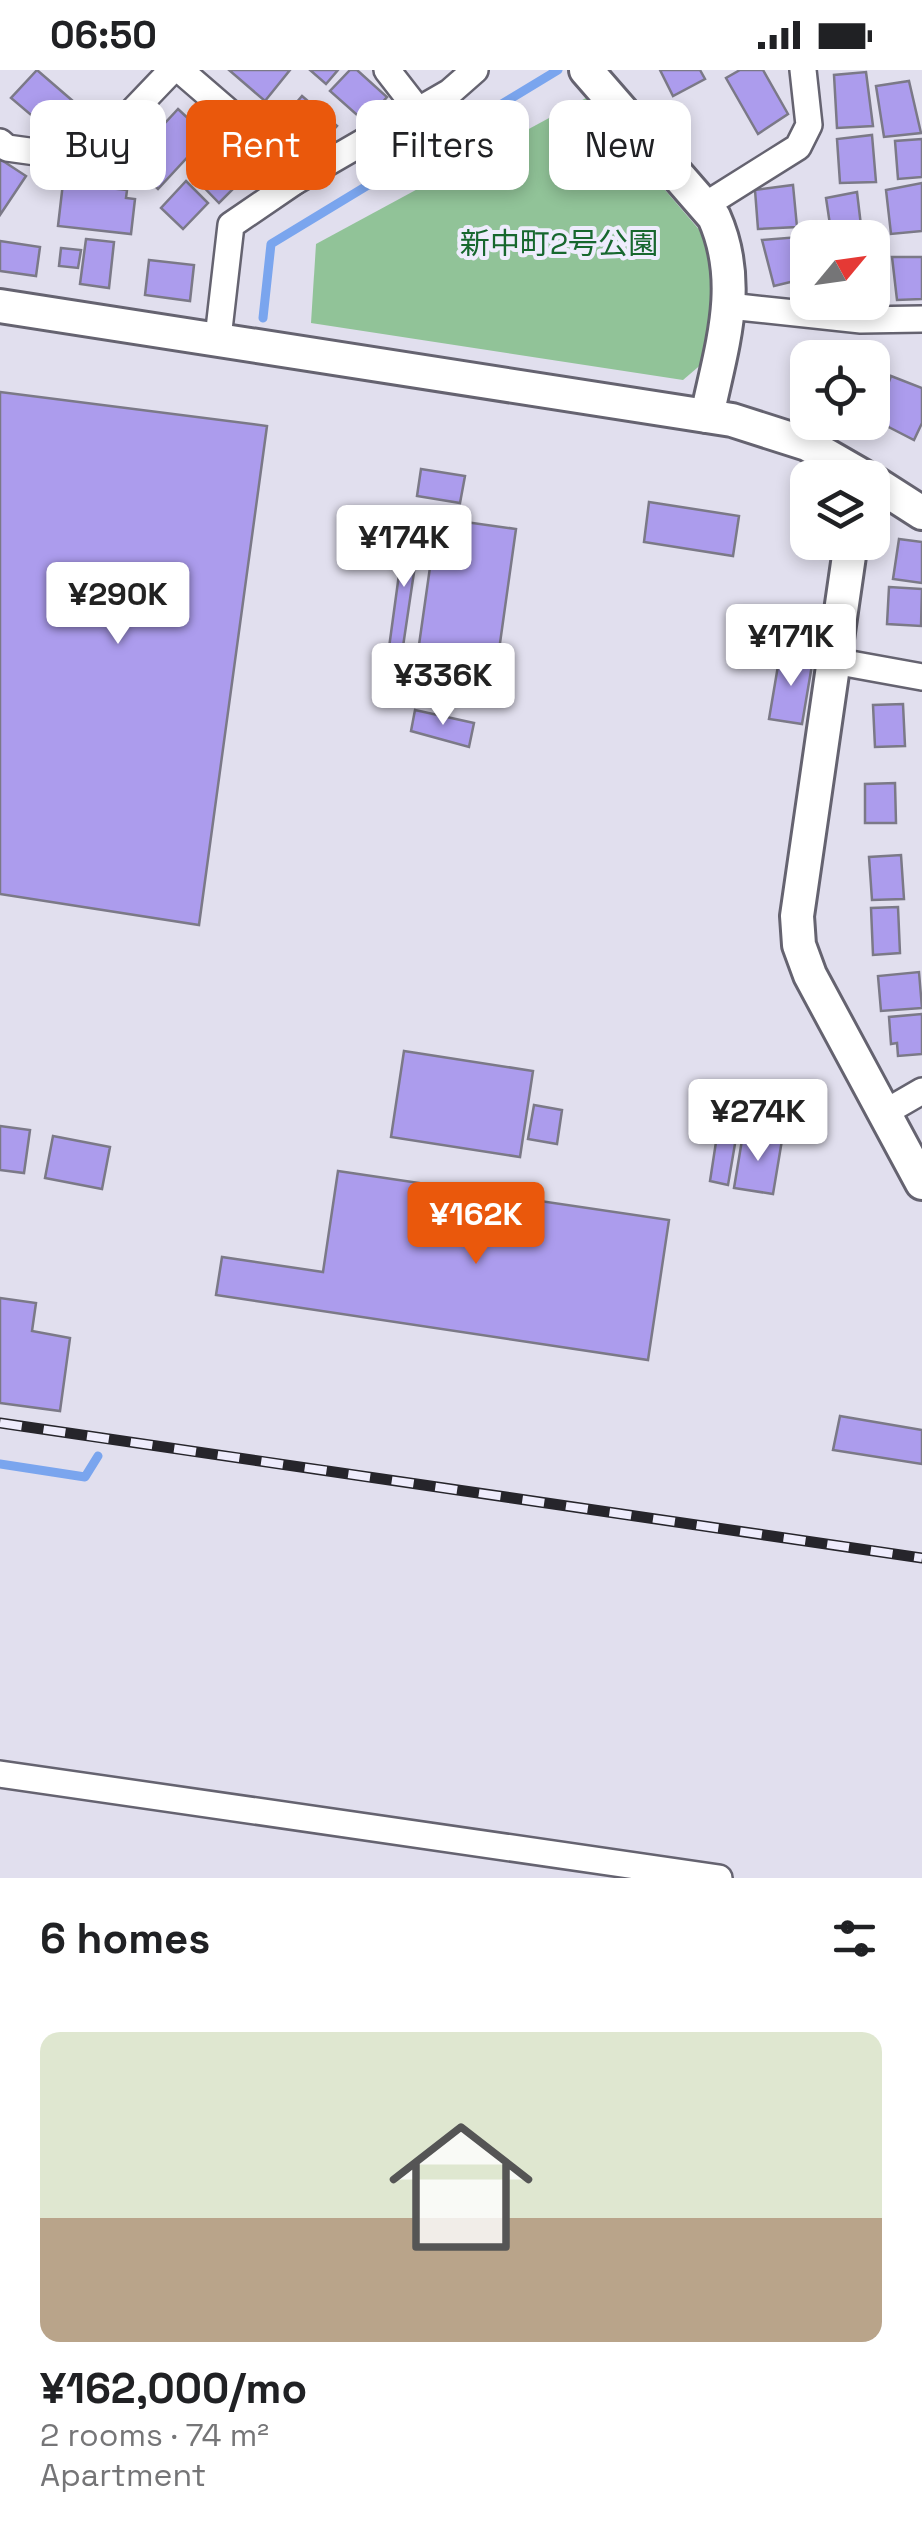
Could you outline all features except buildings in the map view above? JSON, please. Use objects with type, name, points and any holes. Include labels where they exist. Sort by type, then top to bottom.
[{"type":"street","points":[[0,142],[7,148],[87,159],[172,70]]},
{"type":"street","points":[[180,70],[215,100]]},
{"type":"street","points":[[387,70],[410,100]]},
{"type":"street","points":[[436,100],[475,70]]},
{"type":"street","points":[[586,70],[704,206],[725,243],[730,268],[729,306],[707,416]]},
{"type":"street","points":[[704,206],[798,148],[809,125],[803,70]]},
{"type":"street","points":[[218,338],[231,225],[282,190]]},
{"type":"street","points":[[0,306],[707,416],[807,444],[834,460]]},
{"type":"street","points":[[729,306],[861,320],[922,319]]},
{"type":"street","points":[[890,493],[922,513]]},
{"type":"street","points":[[848,560],[797,916],[799,946],[810,975],[922,1183]]},
{"type":"street","points":[[834,661],[922,677]]},
{"type":"street","points":[[884,1112],[922,1091]]},
{"type":"street","points":[[0,1774],[719,1878]]},
{"type":"green space","name":"新中町2号公園","points":[[549,118],[549,190],[665,190],[708,240],[716,298],[704,362],[683,380],[311,323],[316,244],[416,190],[529,190],[529,129]]},
{"type":"waterway","points":[[263,318],[271,244],[558,70]]},
{"type":"waterway","points":[[0,1464],[85,1477],[98,1456]]},
{"type":"railway","points":[[0,1423],[922,1558]]}]
